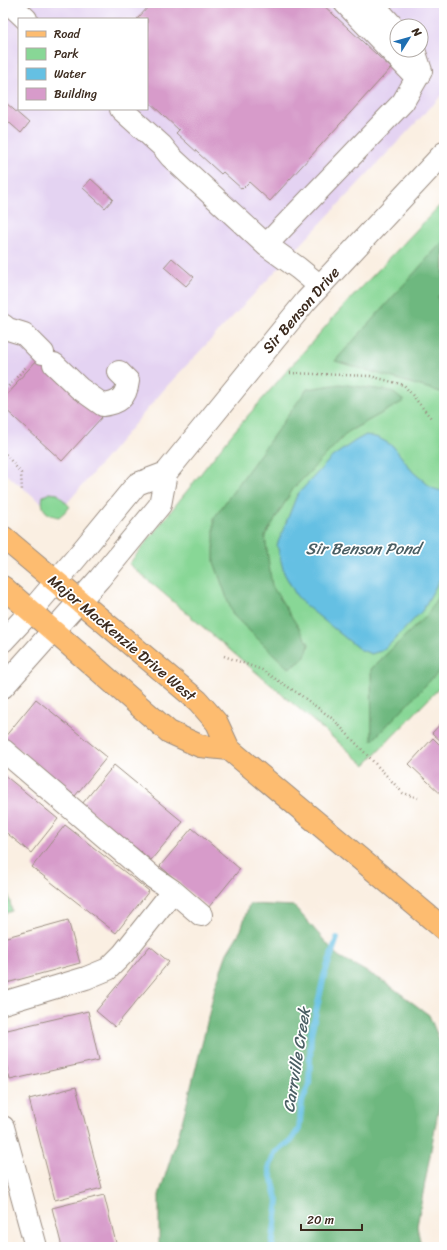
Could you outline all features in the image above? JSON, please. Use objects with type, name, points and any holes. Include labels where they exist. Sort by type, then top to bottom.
[{"type":"main road","name":"Major MacKenzie Drive West","points":[[3,537],[198,701],[217,723],[229,749],[444,929]]},
{"type":"main road","points":[[3,587],[170,732],[200,746],[229,749]]},
{"type":"street","points":[[345,3],[417,78]]},
{"type":"street","points":[[372,3],[389,22]]},
{"type":"street","points":[[266,246],[403,102],[421,71],[417,58]]},
{"type":"street","points":[[122,110],[162,146],[171,157],[266,246],[298,268],[320,286]]},
{"type":"street","name":"Sir Benson Drive","points":[[3,687],[100,578],[160,505],[166,473],[306,301],[444,153]]},
{"type":"street","points":[[6,327],[24,334],[79,388],[103,405],[112,404],[122,398],[127,391],[128,381],[119,372]]},
{"type":"street","points":[[3,641],[56,582],[137,484],[166,473]]},
{"type":"street","points":[[3,750],[151,876],[173,891],[202,915]]},
{"type":"street","points":[[3,1003],[86,978],[108,969],[123,954],[173,891]]},
{"type":"street","points":[[3,1127],[36,1247]]},
{"type":"path","points":[[3,392],[46,356]]},
{"type":"path","points":[[290,372],[370,376],[404,385],[431,418]]},
{"type":"path","points":[[3,451],[21,473],[22,491]]},
{"type":"path","points":[[224,656],[262,670],[300,694],[333,719],[402,793],[418,798]]},
{"type":"shaded area","points":[[3,3],[438,3],[444,9],[444,93],[167,386],[57,515],[3,472]]},
{"type":"green space","points":[[444,201],[444,683],[365,765],[129,564],[232,434],[339,311]]},
{"type":"green space","points":[[444,240],[444,293],[438,296],[444,336],[444,393],[335,361]]},
{"type":"green space","points":[[340,384],[391,391],[404,401],[348,432],[293,489],[265,536],[272,586],[309,644],[305,656],[296,664],[288,668],[233,615],[214,562],[214,518],[307,389]]},
{"type":"green space","points":[[50,493],[58,494],[70,507],[59,517],[47,513],[43,508],[43,496]]},
{"type":"green space","points":[[444,586],[444,666],[372,741],[371,669],[427,615]]},
{"type":"green space","points":[[3,870],[12,911],[3,914]]},
{"type":"green space","points":[[249,904],[294,906],[338,956],[385,982],[429,1015],[444,1051],[444,1079],[417,1226],[421,1247],[159,1247],[159,1195],[181,1126],[215,987],[227,953],[241,930]]},
{"type":"water","name":"Sir Benson Pond","points":[[366,435],[379,438],[393,446],[413,472],[432,488],[444,492],[444,572],[422,611],[391,643],[381,651],[371,654],[359,649],[305,605],[296,595],[284,573],[277,545],[297,495],[332,457]]},
{"type":"building","points":[[152,3],[321,3],[391,68],[270,201],[249,182],[242,189],[223,172],[221,174],[176,133],[179,130],[148,101],[148,18],[138,18]]},
{"type":"building","points":[[6,103],[29,123],[21,133],[3,117],[3,107]]},
{"type":"building","points":[[91,179],[113,199],[105,208],[83,188]]},
{"type":"building","points":[[172,258],[194,277],[186,286],[164,267]]},
{"type":"building","points":[[49,347],[60,357],[49,369],[102,417],[62,461],[3,407],[3,399]]},
{"type":"building","points":[[36,699],[107,757],[75,796],[4,738]]},
{"type":"building","points":[[444,720],[444,744],[432,733]]},
{"type":"building","points":[[433,738],[444,749],[444,797],[409,764]]},
{"type":"building","points":[[114,765],[183,822],[151,860],[82,804]]},
{"type":"building","points":[[3,774],[58,819],[31,853],[3,830]]},
{"type":"building","points":[[65,825],[149,891],[116,933],[32,867]]},
{"type":"building","points":[[192,828],[240,869],[208,908],[160,866]]},
{"type":"building","points":[[68,920],[80,963],[3,984],[3,938]]},
{"type":"building","points":[[150,946],[169,962],[115,1027],[96,1011]]},
{"type":"building","points":[[88,1011],[99,1060],[10,1080],[3,1051],[3,1031]]},
{"type":"building","points":[[76,1087],[102,1188],[55,1200],[29,1099]]},
{"type":"building","points":[[104,1195],[117,1247],[62,1247],[52,1208]]},
{"type":"waterway","name":"Carrville Creek","points":[[272,1247],[278,1201],[269,1168],[275,1153],[291,1141],[299,1129],[302,1102],[309,1084],[311,1034],[324,976],[337,938]]}]
